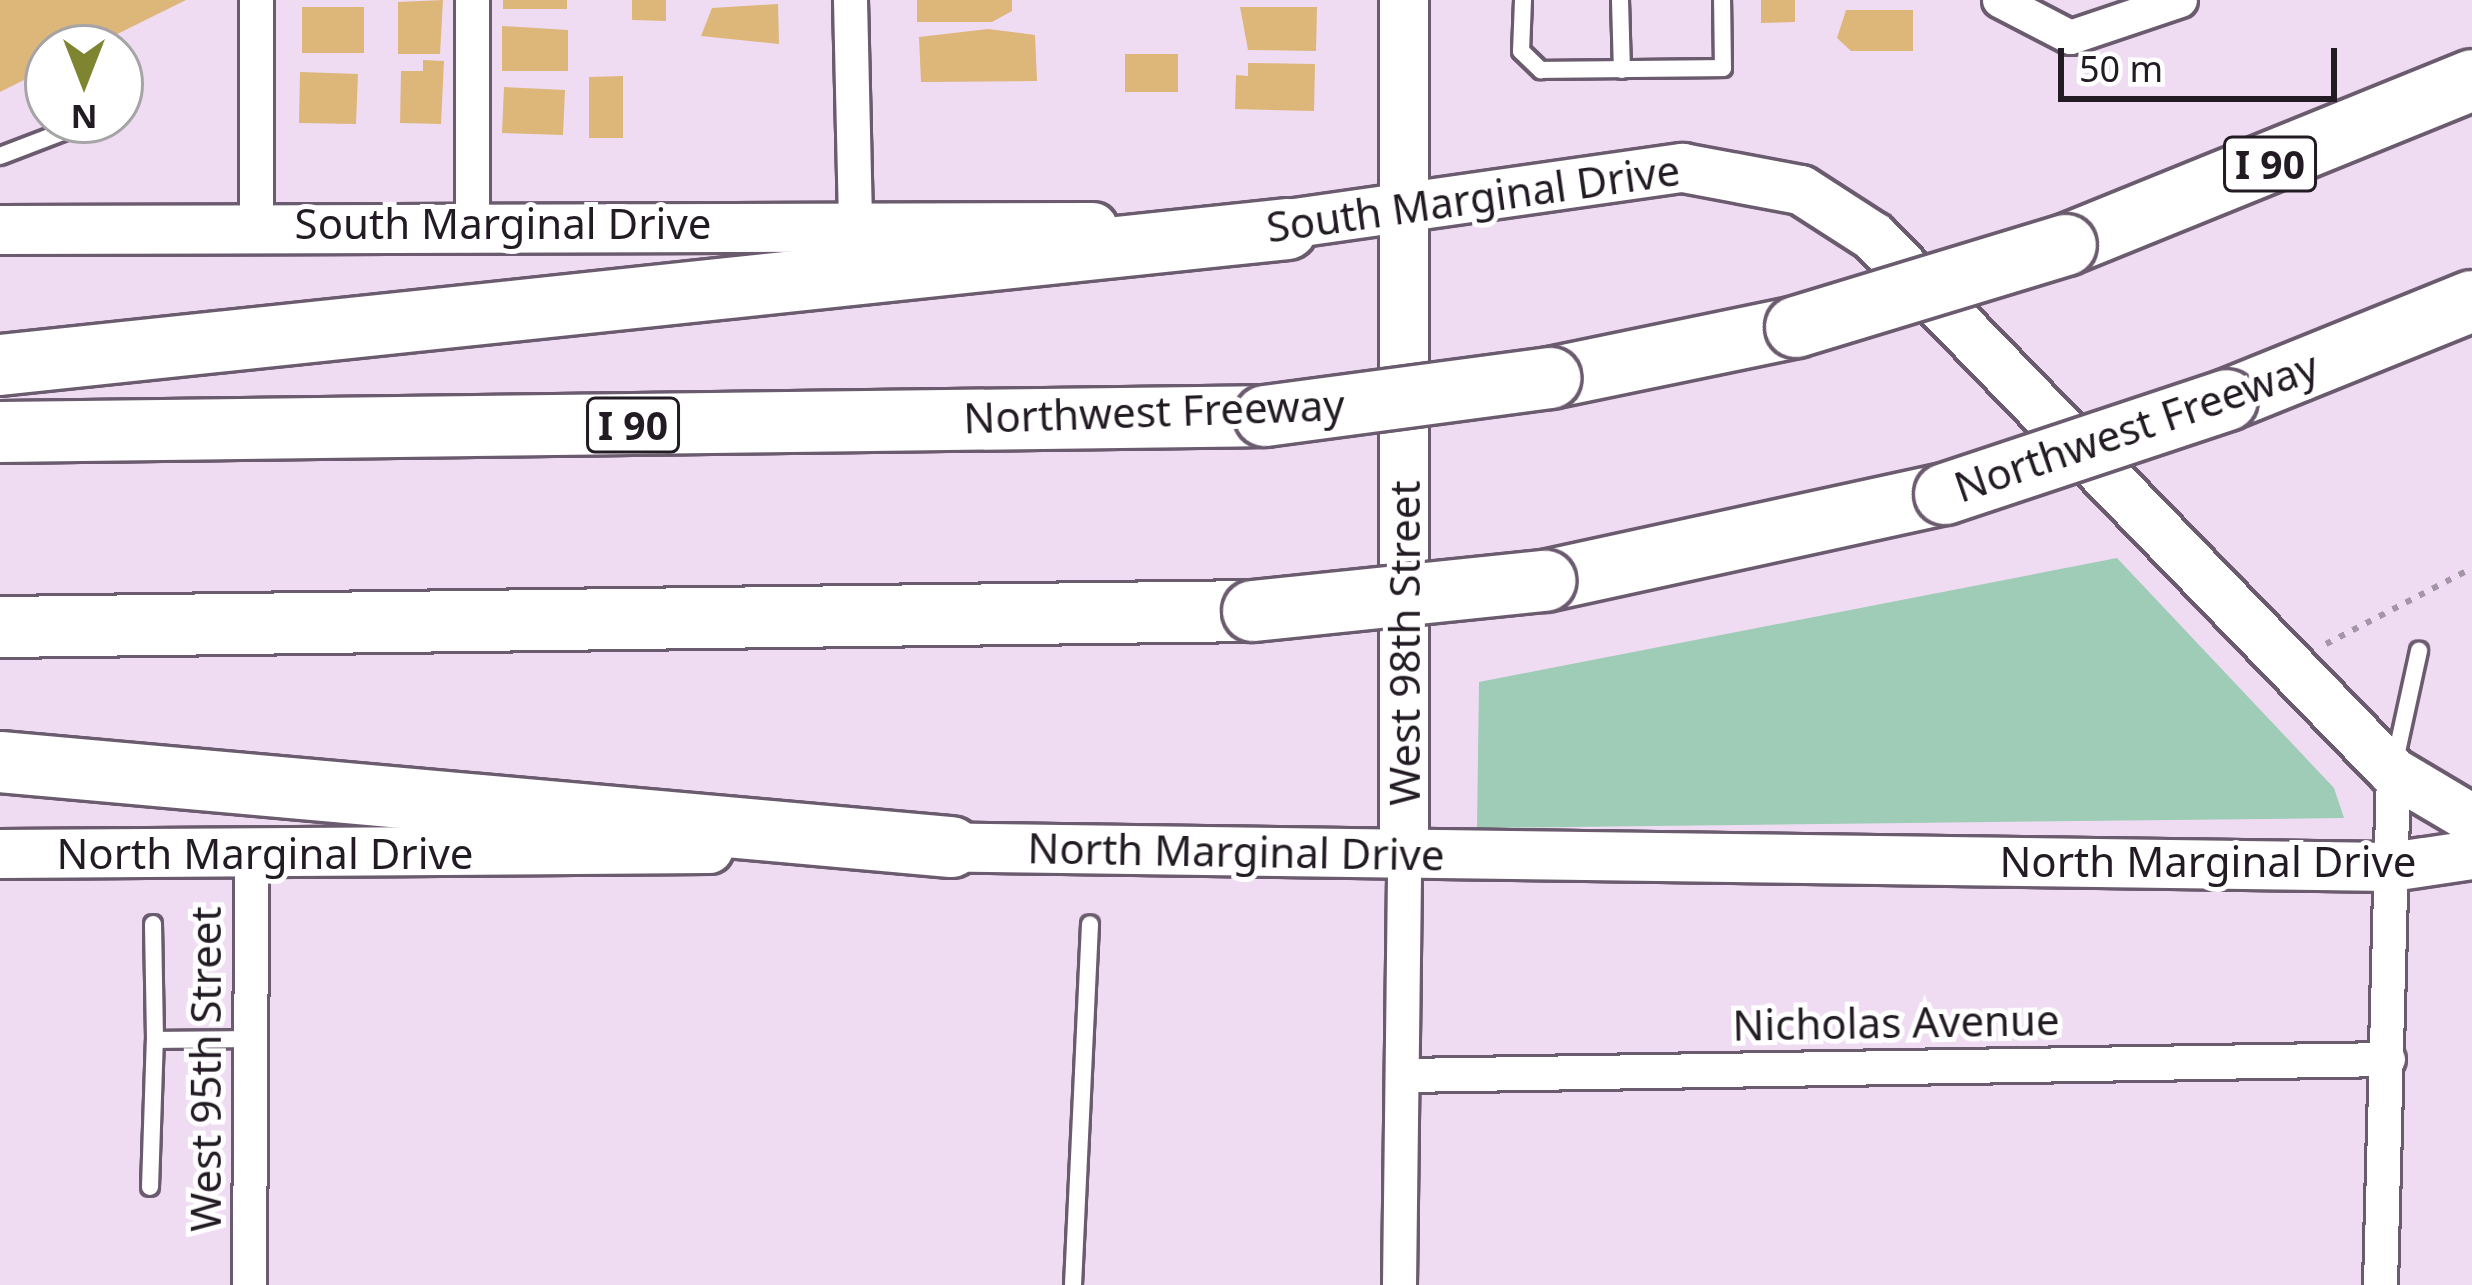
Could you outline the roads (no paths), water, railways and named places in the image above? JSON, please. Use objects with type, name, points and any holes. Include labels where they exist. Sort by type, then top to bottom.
[{"type":"highway","name":"Northwest Freeway","points":[[0,432],[1265,416],[1550,378],[1796,327],[2066,245],[2472,80]]},
{"type":"highway","points":[[0,365],[1287,229]]},
{"type":"highway","name":"Northwest Freeway","points":[[0,627],[1253,611],[1545,581],[1946,494],[2227,400],[2472,301]]},
{"type":"highway","points":[[0,762],[952,847]]},
{"type":"street","points":[[256,0],[256,223]]},
{"type":"street","points":[[472,0],[472,223]]},
{"type":"street","points":[[850,0],[855,224]]},
{"type":"street","name":"West 98th Street","points":[[1399,1285],[1405,1075],[1405,0]]},
{"type":"street","points":[[1999,0],[2070,37],[2180,0]]},
{"type":"street","name":"South Marginal Drive","points":[[0,230],[256,223],[1287,229],[1683,167],[1801,190],[1874,236],[2393,772],[2472,819]]},
{"type":"street","points":[[2380,1285],[2393,772]]},
{"type":"street","name":"North Marginal Drive","points":[[0,854],[952,847],[2391,867],[2472,856]]},
{"type":"street","name":"West 95th Street","points":[[249,1285],[251,854]]},
{"type":"street","name":"Nicholas Avenue","points":[[1405,1075],[2388,1059]]},
{"type":"lane","points":[[1522,0],[1521,51],[1540,70],[1723,68],[1722,0]]},
{"type":"lane","points":[[1620,0],[1622,70]]},
{"type":"lane","points":[[0,156],[31,144]]},
{"type":"lane","points":[[2393,772],[2420,651]]},
{"type":"lane","points":[[150,1187],[154,924]]},
{"type":"lane","points":[[1073,1285],[1090,924]]},
{"type":"lane","points":[[155,1040],[250,1039]]}]
